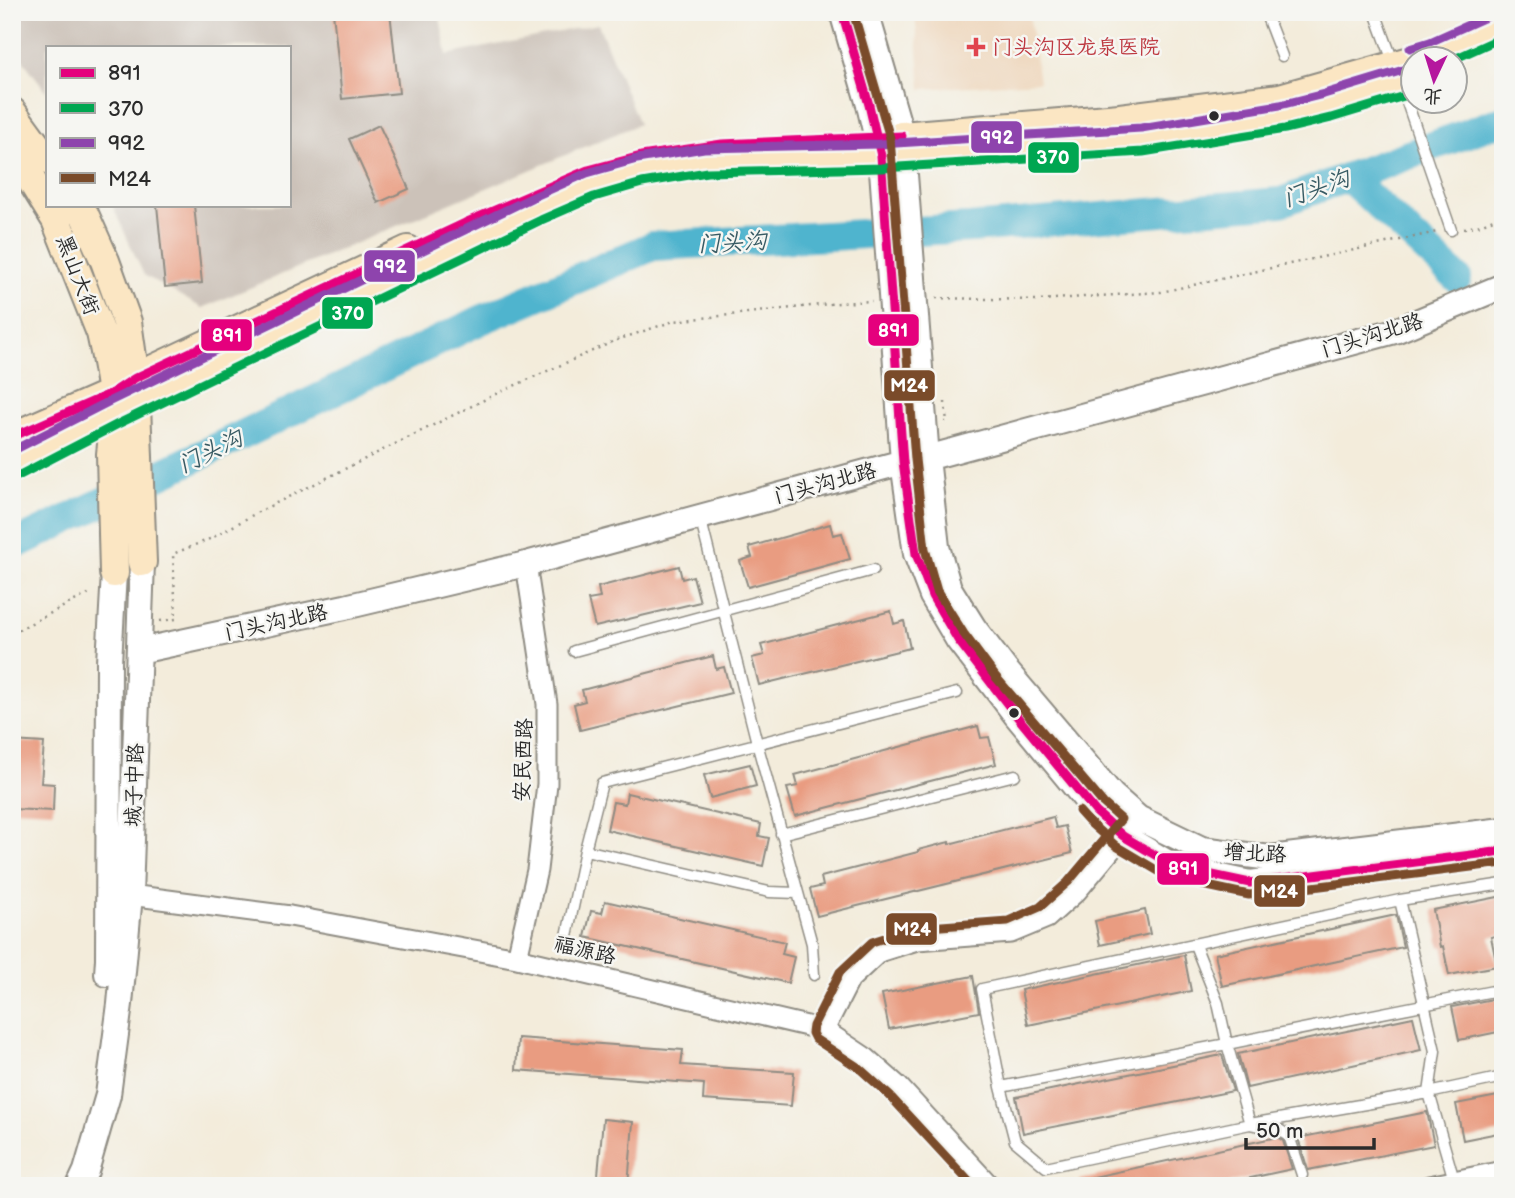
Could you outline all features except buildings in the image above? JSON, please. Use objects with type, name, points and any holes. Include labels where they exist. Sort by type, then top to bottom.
[{"type":"main road","points":[[1452,46],[1503,23]]},
{"type":"main road","points":[[1470,57],[1503,41]]},
{"type":"main road","points":[[12,465],[124,396],[464,223],[588,170],[641,156],[722,144],[891,146],[1280,98],[1400,74]]},
{"type":"main road","points":[[12,112],[46,159]]},
{"type":"main road","name":"黑山大街","points":[[12,149],[46,204]]},
{"type":"main road","name":"黑山大街","points":[[47,206],[56,220],[124,396]]},
{"type":"main road","name":"黑山大街","points":[[79,206],[105,261],[127,322],[124,396]]},
{"type":"main road","points":[[12,437],[124,396]]},
{"type":"main road","points":[[114,573],[111,454],[124,396]]},
{"type":"main road","name":"城子中路","points":[[124,396],[139,440],[142,562]]},
{"type":"street","points":[[842,12],[891,146]]},
{"type":"street","points":[[866,12],[891,146]]},
{"type":"street","name":"增北路","points":[[891,146],[915,460],[949,588],[974,628],[1005,669],[1112,795],[1131,827],[1175,867],[1250,883],[1503,851]]},
{"type":"street","name":"门头沟北路","points":[[139,652],[526,564],[915,460],[1395,331],[1503,286]]},
{"type":"street","name":"增北路","points":[[903,298],[924,424],[915,460]]},
{"type":"street","name":"城子中路","points":[[63,1186],[95,1097],[108,959],[119,895],[139,652],[142,562]]},
{"type":"street","name":"安民西路","points":[[517,958],[537,870],[547,784],[547,704],[526,564]]},
{"type":"street","name":"城子中路","points":[[79,1186],[86,1171],[108,1095],[120,1004],[119,895],[109,662],[114,573]]},
{"type":"street","points":[[824,1030],[850,979],[879,952],[917,940],[1011,933],[1047,918],[1077,891],[1131,827]]},
{"type":"street","name":"增北路","points":[[1131,827],[1202,849],[1270,858],[1503,830]]},
{"type":"street","name":"福源路","points":[[119,895],[290,916],[517,958],[824,1030],[866,1058],[899,1087],[990,1186]]},
{"type":"street","points":[[1429,1186],[1503,1171]]},
{"type":"lane","points":[[1265,12],[1282,56]]},
{"type":"lane","points":[[1375,12],[1400,61]]},
{"type":"lane","points":[[1418,116],[1451,230]]},
{"type":"lane","points":[[700,517],[757,743],[812,944],[814,975]]},
{"type":"lane","points":[[574,651],[873,570]]},
{"type":"lane","points":[[568,936],[602,783],[957,693]]},
{"type":"lane","points":[[781,834],[1015,775]]},
{"type":"lane","points":[[585,850],[769,892],[797,893]]},
{"type":"lane","points":[[1503,884],[1400,900],[982,989],[1001,1087],[1015,1141],[1046,1167],[1250,1124],[1429,1093],[1503,1077]]},
{"type":"lane","points":[[1400,900],[1435,1051],[1429,1093],[1454,1180]]},
{"type":"lane","points":[[1195,945],[1218,1003],[1250,1124]]},
{"type":"lane","points":[[1001,1087],[1503,989]]},
{"type":"lane","points":[[1250,1124],[1278,1129],[1289,1136],[1302,1175]]},
{"type":"path","points":[[140,624],[176,619],[173,554],[212,538],[258,512],[498,393],[617,340],[674,321],[903,298],[1039,300],[1161,292],[1429,233],[1481,225],[1503,214]]},
{"type":"path","points":[[924,424],[947,422],[944,394]]},
{"type":"path","points":[[12,633],[90,593],[91,605]]},
{"type":"shaded area","points":[[12,12],[439,12],[447,55],[598,24],[639,124],[202,308],[144,275],[112,206],[290,206],[290,46],[46,46],[46,91],[12,46]]},
{"type":"shaded area","name":"门头沟区龙泉医院","points":[[915,12],[1029,12],[1039,82],[921,89]]},
{"type":"waterway","name":"门头沟","points":[[12,546],[481,320],[653,246],[970,228],[1281,202],[1503,120]]},
{"type":"waterway","points":[[1348,177],[1457,278]]},
{"type":"transit line","name":"891","points":[[842,12],[881,156],[903,462],[916,554],[932,596],[958,640],[1015,714],[1096,812],[1123,836],[1175,867],[1250,883],[1503,851]]},
{"type":"transit line","name":"992","points":[[1417,46],[1497,12]]},
{"type":"transit line","name":"M24","points":[[854,15],[890,138],[915,459],[925,549],[937,591],[995,676],[1103,803],[1121,819],[1068,882],[1040,907],[1008,921],[915,928],[872,942],[840,972],[813,1026],[815,1039],[859,1068],[890,1096],[973,1186]]},
{"type":"transit line","name":"370","points":[[1470,52],[1503,37]]},
{"type":"transit line","name":"992","points":[[12,451],[531,198],[587,173],[637,159],[704,148],[880,144],[1141,128],[1280,105],[1400,71]]},
{"type":"transit line","name":"370","points":[[18,476],[118,424],[541,220],[594,197],[642,183],[707,172],[882,168],[1143,152],[1285,129],[1400,97]]},
{"type":"transit line","name":"891","points":[[12,437],[112,393],[135,378],[465,223],[588,170],[641,156],[722,144],[902,136]]},
{"type":"transit line","name":"M24","points":[[1079,811],[1116,846],[1170,878],[1249,895],[1503,863]]},
{"type":"place","name":"门头沟区龙泉医院","points":[[976,47]]}]
